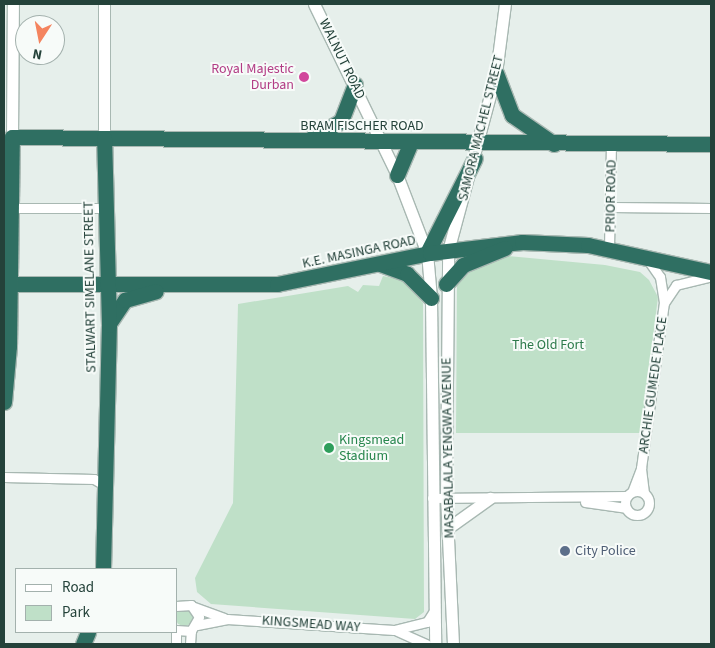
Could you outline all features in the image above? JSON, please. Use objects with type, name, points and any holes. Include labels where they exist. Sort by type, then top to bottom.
[{"type":"highway","points":[[496,73],[512,114],[554,144]]},
{"type":"highway","points":[[304,142],[341,121],[355,85]]},
{"type":"highway","name":"BRAM FISCHER ROAD","points":[[12,137],[411,142],[477,151],[554,144],[711,144]]},
{"type":"highway","points":[[4,402],[11,284],[12,137]]},
{"type":"highway","name":"STALWART SIMELANE STREET","points":[[103,568],[108,487],[109,324],[104,138]]},
{"type":"highway","points":[[397,174],[411,142]]},
{"type":"highway","points":[[427,253],[477,151]]},
{"type":"highway","points":[[446,284],[463,265],[518,242]]},
{"type":"highway","name":"K.E. MASINGA ROAD","points":[[11,284],[108,284],[185,287],[277,284],[427,253],[518,242],[609,248],[711,272]]},
{"type":"highway","points":[[380,264],[407,274],[431,298]]},
{"type":"highway","points":[[109,324],[125,300],[185,287]]},
{"type":"main road","points":[[12,137],[8,60],[13,4]]},
{"type":"main road","name":"STALWART SIMELANE STREET","points":[[104,4],[104,138]]},
{"type":"main road","name":"WALNUT ROAD","points":[[314,4],[397,174],[427,253]]},
{"type":"main road","name":"SAMORA MACHEL STREET","points":[[448,251],[477,151],[496,73],[505,4]]},
{"type":"main road","name":"MASABALALA YENGWA AVENUE","points":[[448,251],[446,284],[446,498],[453,644]]},
{"type":"main road","name":"MASABALALA YENGWA AVENUE","points":[[427,253],[431,298],[435,644]]},
{"type":"main road","points":[[448,528],[490,498]]},
{"type":"street","name":"PRIOR ROAD","points":[[609,248],[612,207],[611,143]]},
{"type":"street","points":[[612,207],[711,208]]},
{"type":"street","points":[[11,208],[105,208]]},
{"type":"street","name":"ARCHIE GUMEDE PLACE","points":[[642,256],[660,277],[664,303],[641,468],[644,493]]},
{"type":"street","name":"ARCHIE GUMEDE PLACE","points":[[664,303],[682,282],[711,276]]},
{"type":"street","name":"ARCHIE GUMEDE PLACE","points":[[630,494],[641,468]]},
{"type":"street","points":[[4,477],[94,479],[108,487]]},
{"type":"street","points":[[432,498],[575,500],[626,508],[635,514],[644,512],[649,503],[644,493],[575,500]]},
{"type":"street","points":[[626,508],[630,494]]},
{"type":"street","name":"KINGSMEAD WAY","points":[[178,606],[194,607],[227,619],[394,630],[427,622],[435,609]]},
{"type":"street","points":[[190,644],[194,628],[194,607]]},
{"type":"street","name":"KINGSMEAD WAY","points":[[178,631],[227,619]]},
{"type":"street","name":"KINGSMEAD WAY","points":[[394,630],[426,644]]},
{"type":"green space","name":"The Old Fort","points":[[507,256],[605,265],[640,272],[649,280],[658,297],[641,433],[456,433],[457,285],[470,272],[469,264]]},
{"type":"green space","name":"Kingsmead Stadium","points":[[383,276],[403,280],[423,303],[424,612],[415,619],[211,604],[197,592],[195,578],[233,503],[238,304],[348,286],[358,292],[363,285],[379,286]]},
{"type":"green space","points":[[181,609],[187,609],[192,614],[192,620],[187,625],[184,626],[178,623],[178,611]]},
{"type":"place","name":"Royal Majestic Durban","points":[[304,77]]},
{"type":"place","name":"Kingsmead Stadium","points":[[329,448]]},
{"type":"place","name":"City Police","points":[[565,551]]}]
